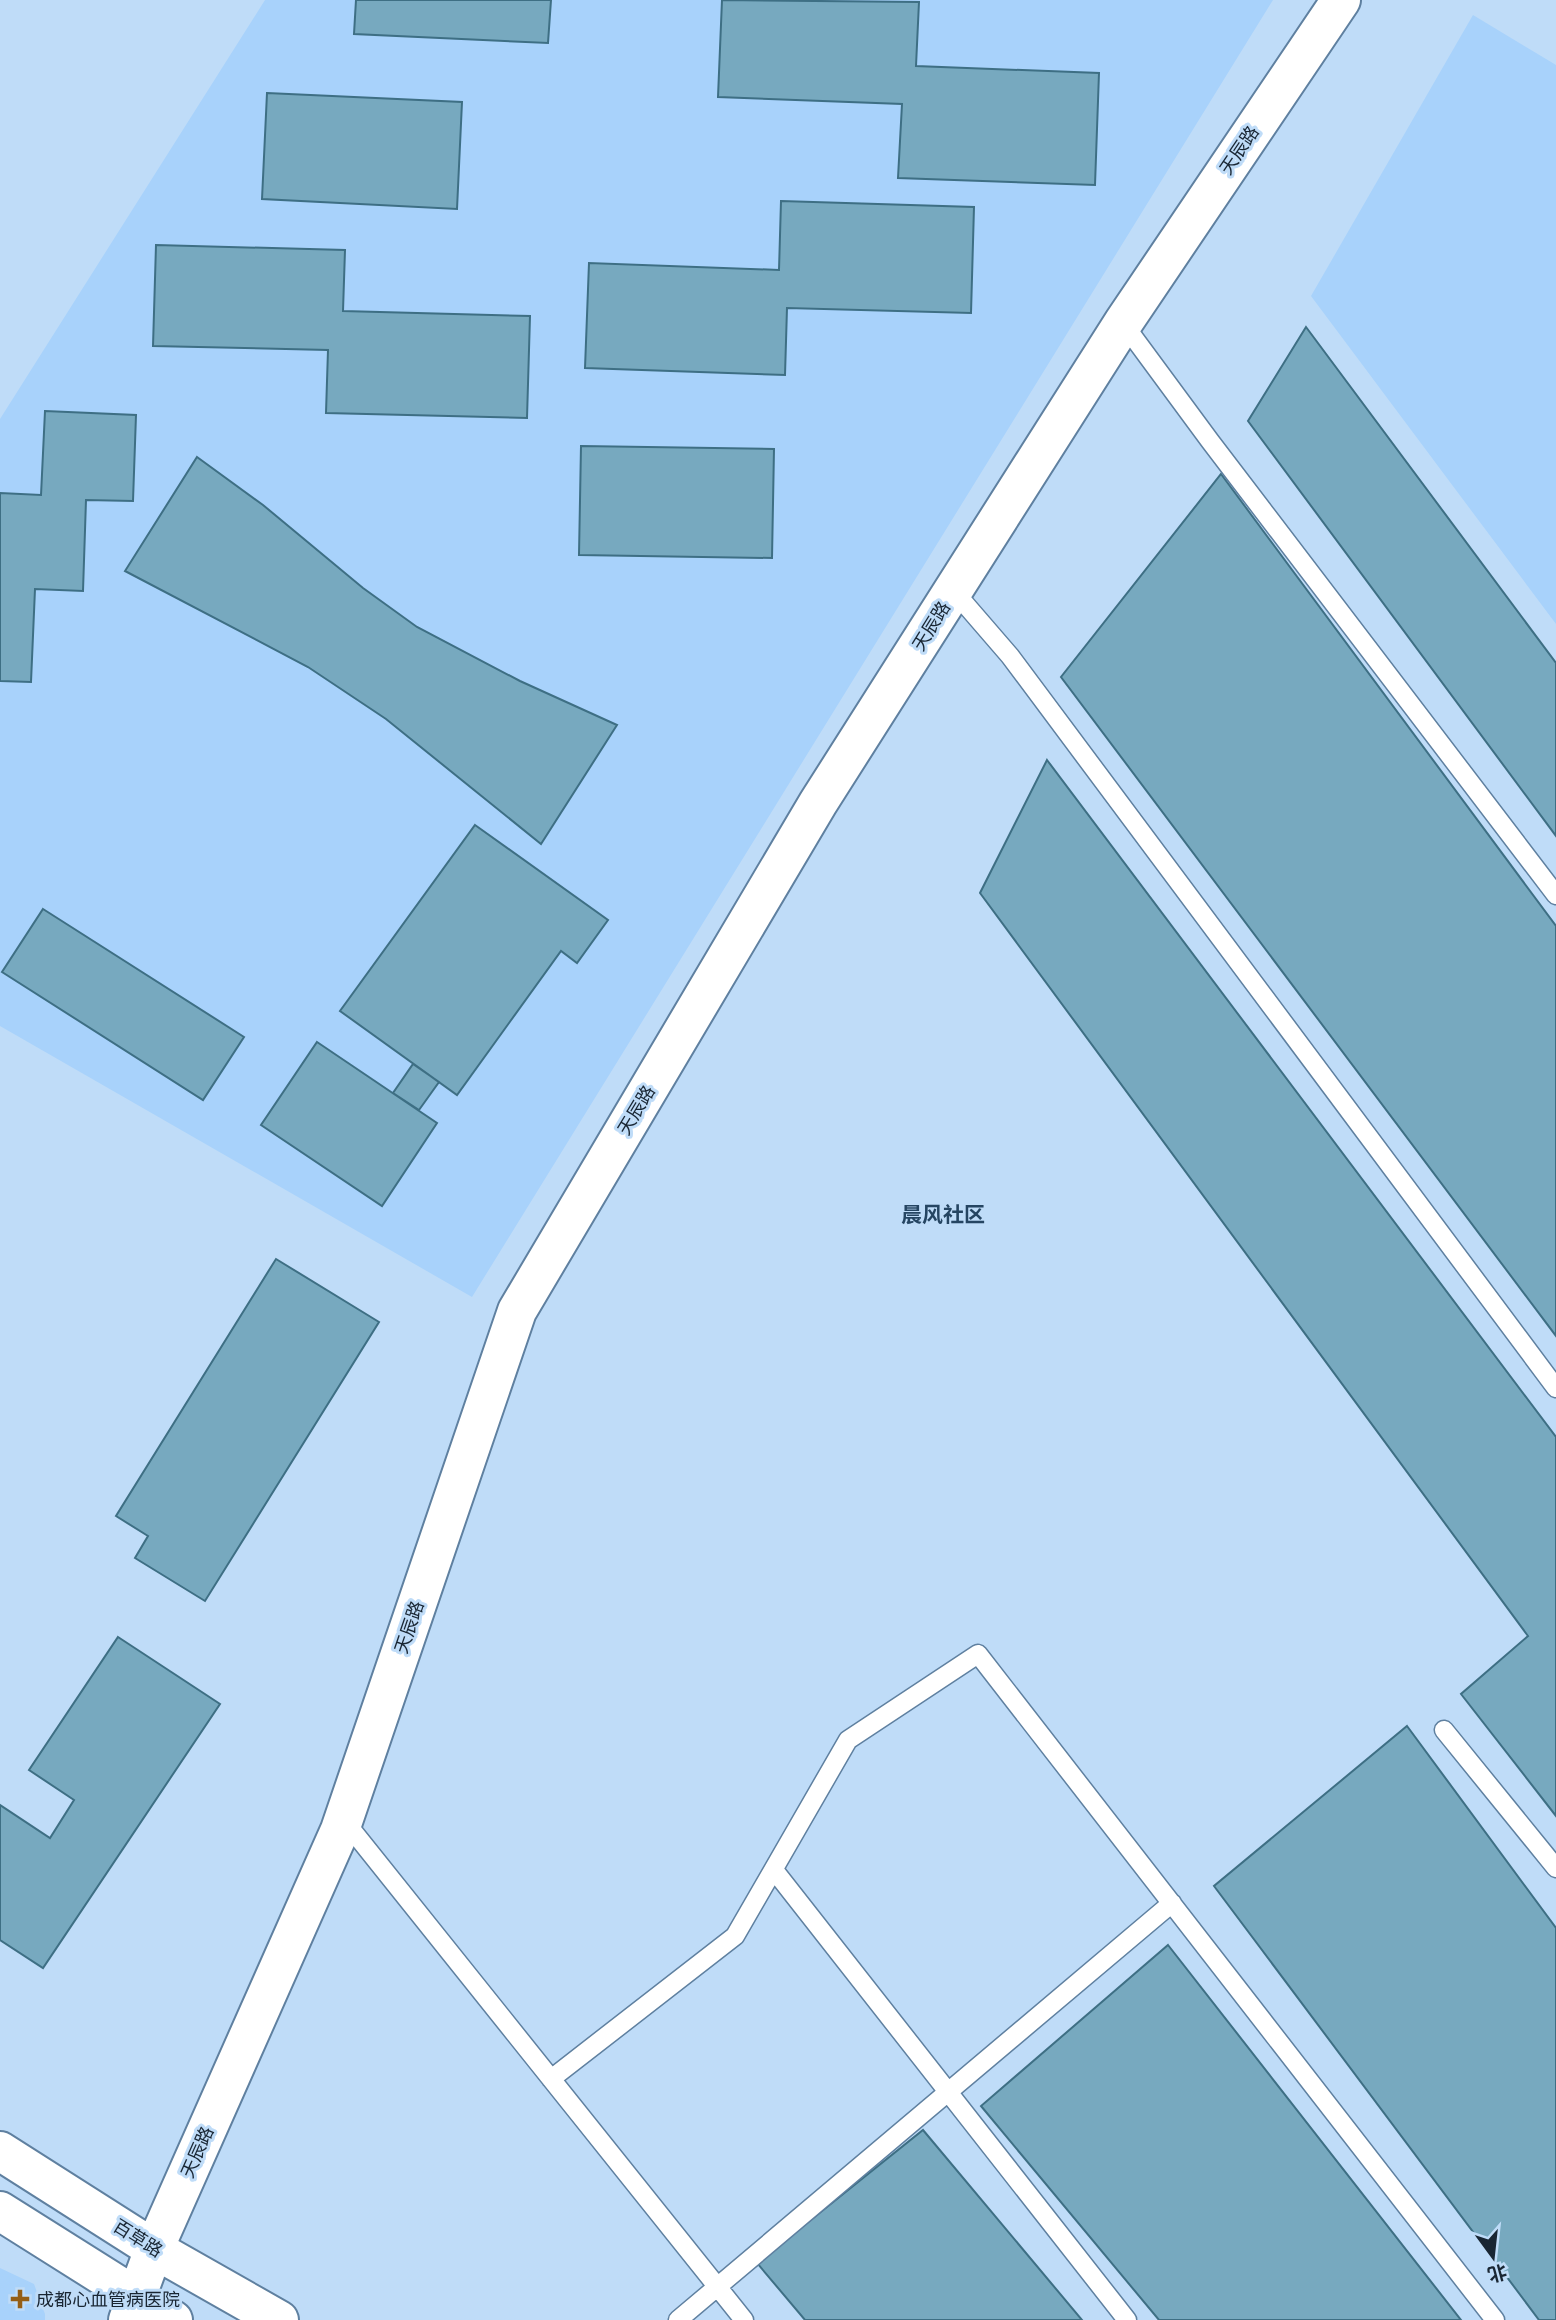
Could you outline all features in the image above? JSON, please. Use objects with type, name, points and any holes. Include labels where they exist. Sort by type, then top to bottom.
[{"type":"street","name":"天辰路","points":[[132,2309],[154,2249],[343,1820],[517,1311],[818,803],[1123,323],[1341,0]]},
{"type":"street","name":"百草路","points":[[0,2151],[154,2249],[279,2320]]},
{"type":"street","points":[[0,2211],[132,2309],[173,2320]]},
{"type":"lane","points":[[1123,323],[1218,452],[1556,895]]},
{"type":"lane","points":[[953,590],[1018,667],[1556,1388]]},
{"type":"lane","points":[[551,2080],[735,1936],[848,1740],[978,1654],[1495,2320]]},
{"type":"lane","points":[[1444,1730],[1556,1868]]},
{"type":"lane","points":[[343,1820],[744,2320]]},
{"type":"lane","points":[[774,1870],[1127,2320]]},
{"type":"lane","points":[[678,2320],[1172,1903]]},
{"type":"shaded area","points":[[265,0],[1273,0],[472,1297],[0,1026],[0,419]]},
{"type":"shaded area","points":[[1473,15],[1556,65],[1556,624],[1311,296]]},
{"type":"shaded area","name":"成都心血管病医院","points":[[0,2268],[34,2284],[45,2320],[0,2320]]},
{"type":"building","points":[[356,0],[551,0],[548,43],[354,34]]},
{"type":"building","points":[[722,0],[919,2],[916,66],[1099,73],[1095,185],[898,178],[902,104],[718,97]]},
{"type":"building","points":[[267,93],[462,102],[457,209],[262,199]]},
{"type":"building","points":[[781,201],[974,207],[971,313],[787,308],[785,375],[585,368],[589,263],[779,270]]},
{"type":"building","points":[[156,245],[345,250],[343,311],[530,316],[527,418],[326,413],[328,350],[153,346]]},
{"type":"building","points":[[1306,327],[1556,663],[1556,836],[1248,421]]},
{"type":"building","points":[[45,411],[136,415],[133,501],[86,500],[83,591],[35,589],[31,682],[0,681],[0,493],[41,495]]},
{"type":"building","points":[[581,446],[774,449],[772,558],[579,555]]},
{"type":"building","points":[[197,457],[263,505],[363,588],[417,627],[520,681],[617,725],[541,844],[386,719],[308,667],[125,571]]},
{"type":"building","points":[[1221,474],[1556,926],[1556,1336],[1061,677]]},
{"type":"building","points":[[1047,760],[1556,1437],[1556,1816],[1461,1694],[1528,1636],[980,893]]},
{"type":"building","points":[[475,825],[608,920],[577,963],[561,951],[457,1095],[340,1011]]},
{"type":"building","points":[[43,909],[244,1037],[203,1100],[2,972]]},
{"type":"building","points":[[317,1042],[437,1123],[382,1206],[261,1125]]},
{"type":"building","points":[[413,1064],[439,1082],[419,1110],[393,1093]]},
{"type":"building","points":[[276,1259],[379,1322],[205,1601],[135,1558],[148,1536],[116,1516]]},
{"type":"building","points":[[118,1637],[220,1704],[43,1968],[0,1940],[0,1805],[50,1838],[74,1800],[29,1770]]},
{"type":"building","points":[[1407,1726],[1556,1928],[1556,2320],[1539,2320],[1214,1886]]},
{"type":"building","points":[[1168,1945],[1461,2320],[1159,2320],[981,2106]]},
{"type":"building","points":[[923,2130],[1082,2320],[805,2320],[757,2263]]},
{"type":"place","name":"成都心血管病医院","points":[[20,2299]]},
{"type":"district","name":"晨风社区","points":[[943,1215]]}]
